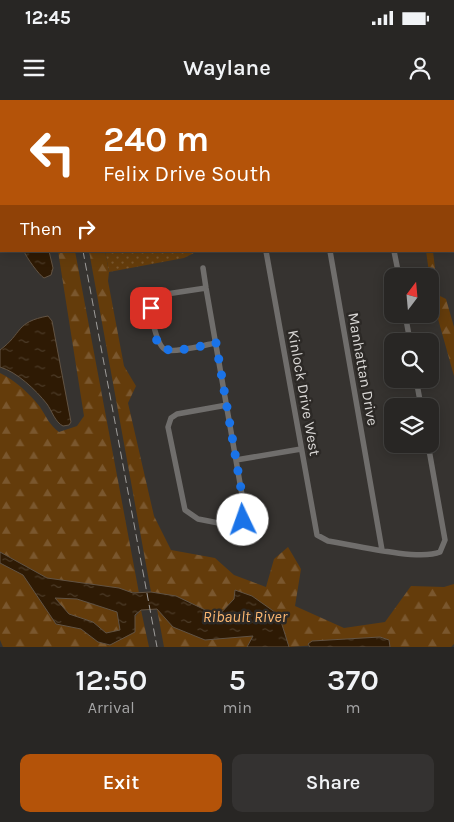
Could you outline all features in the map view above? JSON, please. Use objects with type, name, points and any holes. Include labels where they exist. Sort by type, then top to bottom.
[{"type":"street","name":"Kinlock Drive West","points":[[266,252],[315,531],[320,538],[382,550]]},
{"type":"street","name":"Manhattan Drive","points":[[330,252],[382,550]]},
{"type":"street","points":[[394,252],[397,268]]},
{"type":"street","points":[[203,268],[206,288],[227,405],[245,512],[240,523],[230,526],[198,519],[188,514],[183,506],[168,427],[171,418],[177,414],[227,405]]},
{"type":"street","points":[[206,288],[160,296],[154,300],[151,308],[158,343],[164,349],[171,351],[216,343]]},
{"type":"street","points":[[236,460],[301,449]]},
{"type":"street","points":[[382,550],[427,555],[434,554],[442,549],[445,540],[430,453]]},
{"type":"green space","points":[[58,252],[75,252],[139,593],[47,578],[0,552],[0,373],[17,383],[27,392],[59,432],[77,426],[84,416]]},
{"type":"green space","points":[[89,252],[105,252],[109,272],[108,281],[124,366],[136,386],[128,403],[154,516],[171,550],[215,558],[234,575],[266,587],[274,559],[288,547],[301,569],[295,606],[344,628],[385,622],[411,586],[444,587],[454,584],[454,644],[451,647],[390,647],[389,640],[289,647],[279,615],[234,599],[218,617],[176,596],[151,592]]},
{"type":"green space","points":[[105,252],[196,252],[184,258],[109,272]]},
{"type":"green space","points":[[426,252],[433,252],[435,268],[428,268]]},
{"type":"green space","points":[[439,296],[446,299],[454,327],[454,376],[439,322]]},
{"type":"green space","points":[[0,563],[23,575],[56,624],[81,629],[98,642],[110,645],[141,610],[149,647],[3,647],[0,640]]},
{"type":"green space","points":[[54,598],[77,599],[117,612],[120,631],[106,633],[93,622],[69,614]]},
{"type":"green space","points":[[157,609],[173,627],[205,640],[253,636],[247,647],[164,647]]},
{"type":"water","points":[[24,252],[49,252],[53,268],[51,275],[44,278]]},
{"type":"water","points":[[48,316],[52,321],[71,422],[69,425],[63,426],[32,387],[13,373],[0,367],[0,350],[24,325],[37,318]]},
{"type":"water","name":"Ribault River","points":[[0,552],[47,578],[119,588],[133,593],[151,592],[176,596],[218,616],[234,599],[235,590],[252,596],[279,615],[289,647],[247,647],[253,636],[205,640],[173,627],[157,609],[141,610],[135,615],[135,632],[110,645],[98,642],[81,629],[56,624],[23,575],[0,563]],"holes":[[[55,598],[77,599],[117,612],[120,630],[106,633],[93,622],[69,614]]]},
{"type":"water","points":[[380,637],[389,640],[390,647],[310,647],[308,644],[312,641]]},
{"type":"railway","points":[[83,252],[157,647]]},
{"type":"route","points":[[151,308],[158,343],[164,349],[171,351],[216,343],[245,512],[243,520]]}]
